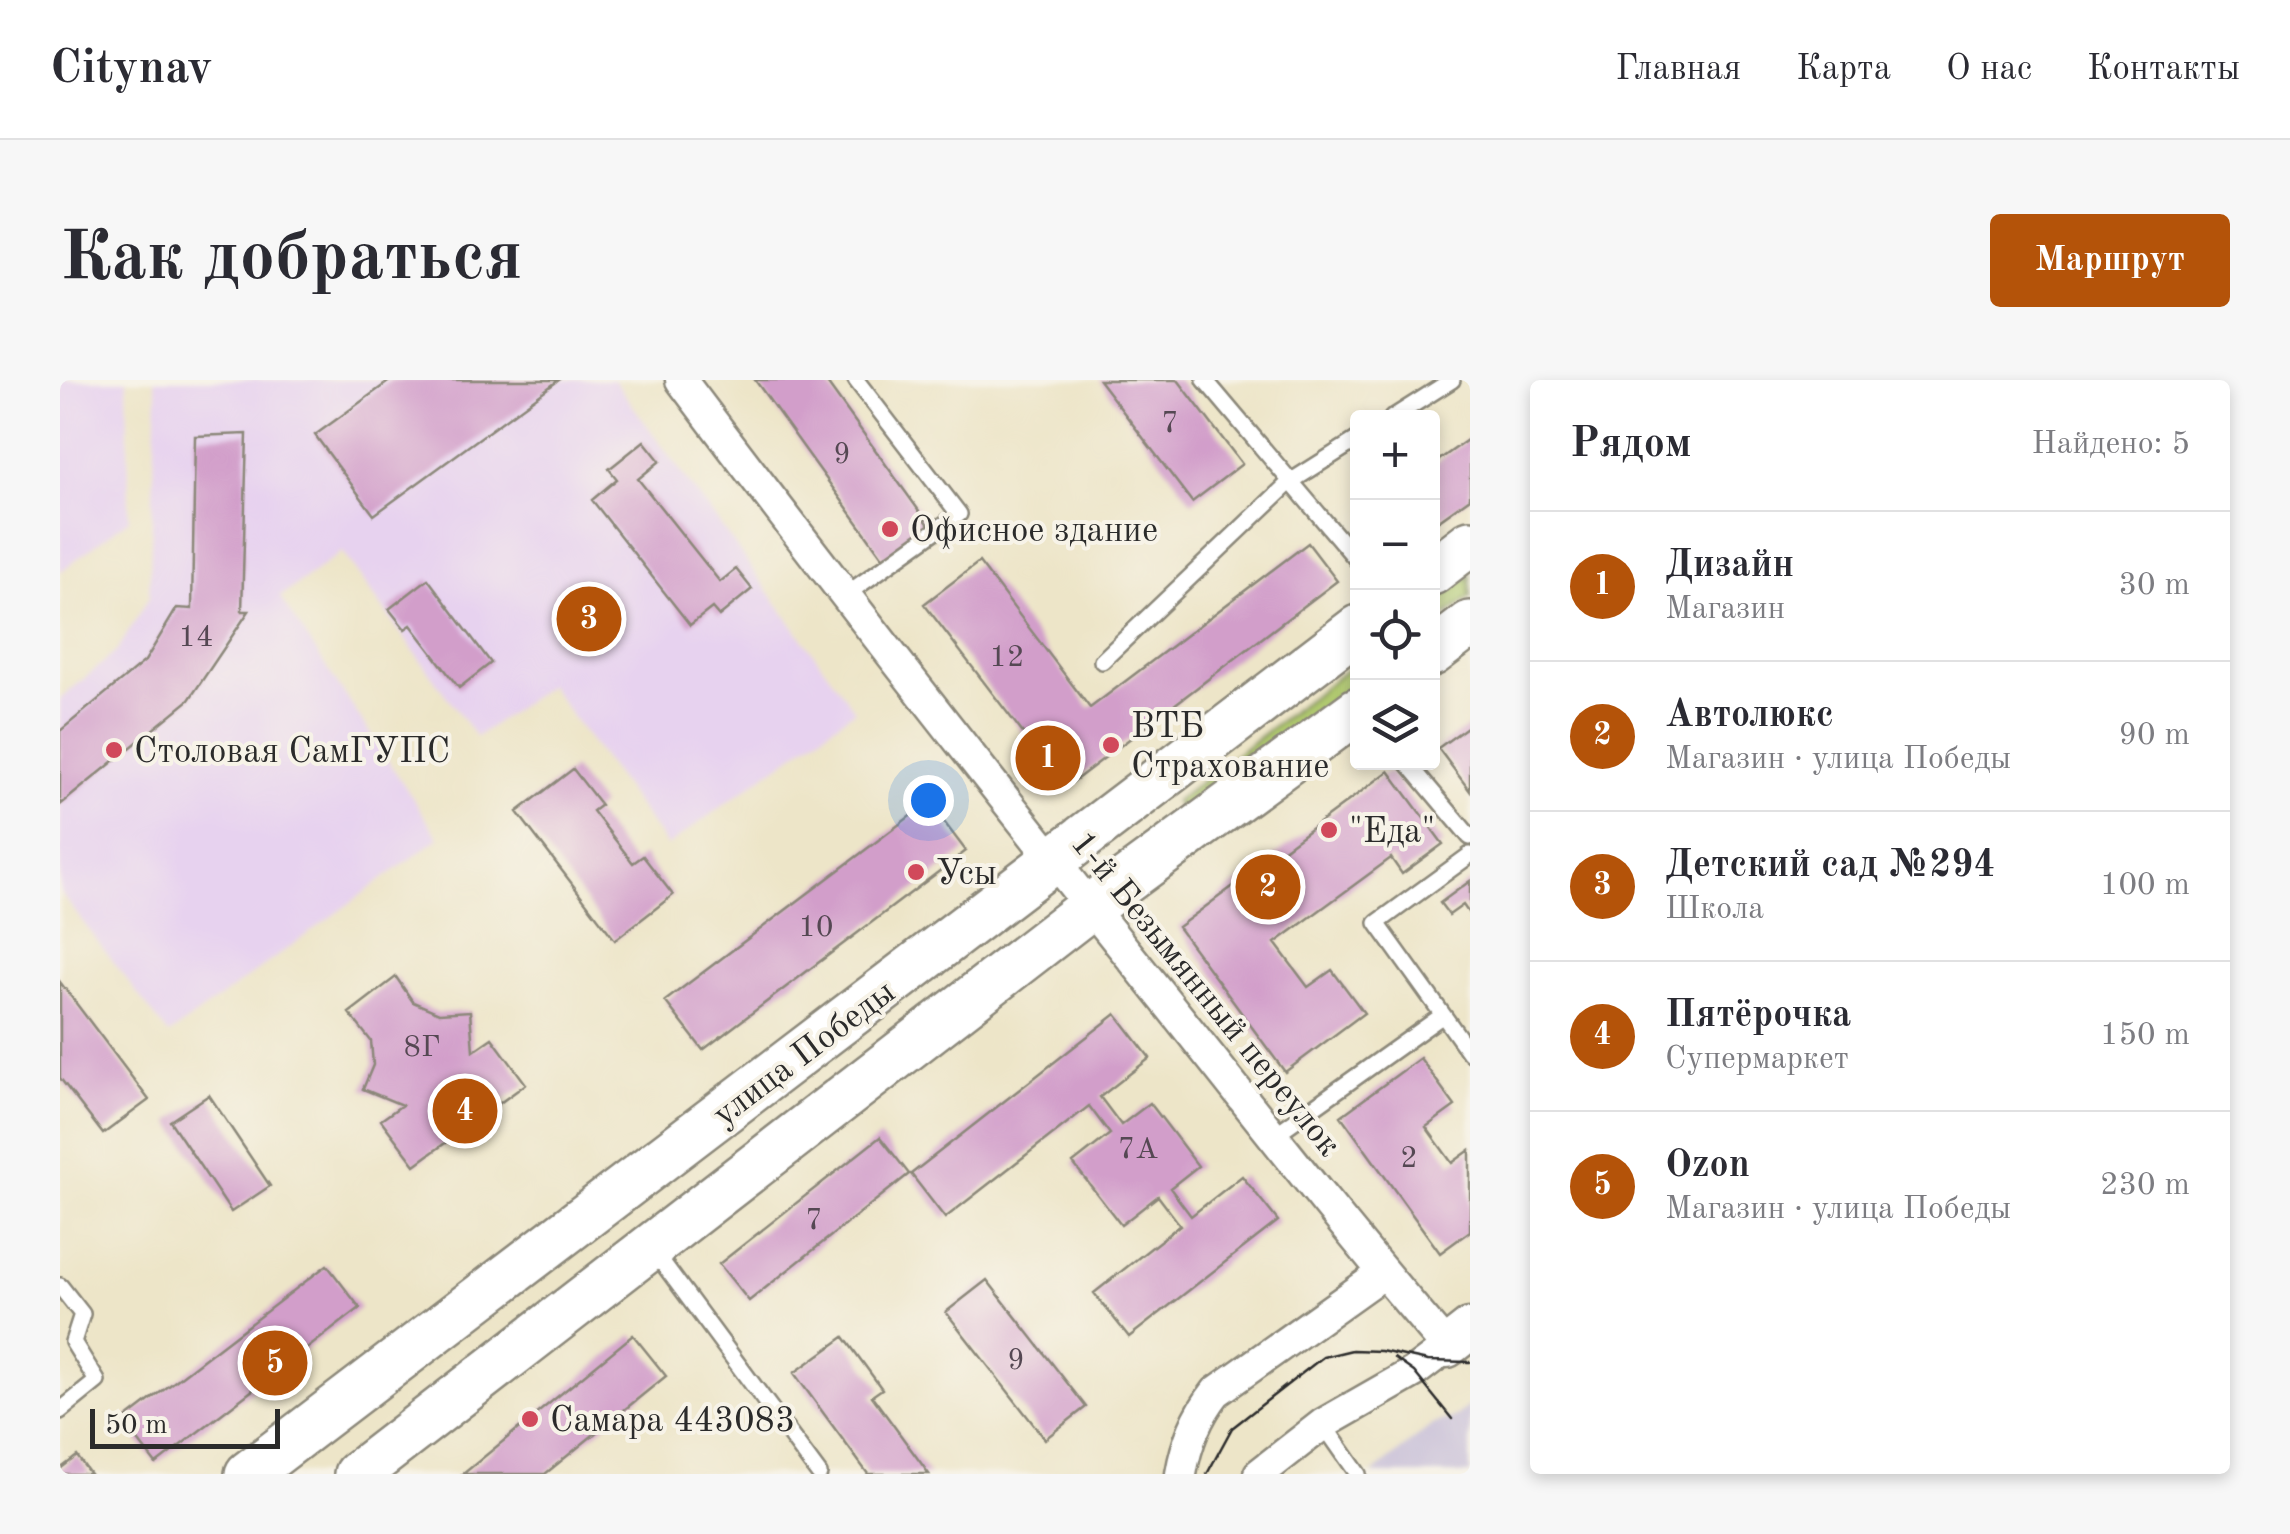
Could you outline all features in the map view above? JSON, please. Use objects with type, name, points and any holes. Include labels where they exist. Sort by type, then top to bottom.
[{"type":"main road","points":[[1440,566],[1470,543]]},
{"type":"main road","points":[[1440,647],[1470,624]]},
{"type":"main road","name":"улица Победы","points":[[248,1474],[1350,634]]},
{"type":"main road","name":"улица Победы","points":[[357,1474],[1090,906],[1350,716]]},
{"type":"street","name":"1-й Безымянный переулок","points":[[681,380],[844,596],[1383,1273],[1458,1338],[1414,1372],[1323,1424],[1259,1474]]},
{"type":"street","points":[[1181,1474],[1202,1409],[1216,1392],[1383,1273]]},
{"type":"lane","points":[[844,596],[959,514],[856,380]]},
{"type":"lane","points":[[1205,380],[1350,552]]},
{"type":"lane","points":[[1405,410],[1452,380]]},
{"type":"lane","points":[[1102,660],[1290,482],[1350,444]]},
{"type":"lane","points":[[1414,770],[1470,837]]},
{"type":"lane","points":[[1470,855],[1377,924],[1470,1053]]},
{"type":"lane","points":[[1274,1136],[1443,1015]]},
{"type":"lane","points":[[652,1248],[819,1474]]},
{"type":"lane","points":[[60,1286],[82,1314],[74,1342],[97,1382],[60,1411]]},
{"type":"lane","points":[[1323,1424],[1358,1474]]},
{"type":"shaded area","points":[[60,380],[127,380],[129,519],[60,572]]},
{"type":"shaded area","points":[[154,380],[614,380],[855,710],[667,846],[549,685],[476,737],[342,552],[280,597],[439,838],[169,1035],[60,892],[60,699],[117,651],[149,597],[157,394]]},
{"type":"shaded area","points":[[1470,1405],[1470,1474],[1372,1474],[1433,1424],[1452,1419]]},
{"type":"green space","points":[[1470,575],[1470,597],[1440,621],[1440,598]]},
{"type":"green space","points":[[1350,667],[1350,688],[1185,816],[1175,802]]},
{"type":"building","points":[[391,380],[559,380],[374,515],[315,435]]},
{"type":"building","points":[[755,380],[825,380],[930,526],[884,559]]},
{"type":"building","points":[[1099,380],[1178,380],[1242,464],[1192,502]]},
{"type":"building","points":[[247,434],[242,611],[249,611],[189,700],[60,805],[60,731],[145,661],[177,608],[192,609],[195,436]]},
{"type":"building","points":[[1470,438],[1470,498],[1440,519],[1440,500],[1440,459]]},
{"type":"building","points":[[644,441],[660,461],[638,479],[720,582],[736,569],[752,589],[719,616],[712,608],[690,625],[592,500],[617,479],[609,469]]},
{"type":"building","points":[[1308,543],[1337,581],[1065,788],[924,604],[979,562],[1090,708]]},
{"type":"building","points":[[428,579],[491,663],[459,688],[411,625],[405,629],[389,609]]},
{"type":"building","points":[[1470,725],[1470,791],[1440,751],[1440,747]]},
{"type":"building","points":[[573,769],[601,805],[593,811],[633,863],[643,856],[673,895],[615,940],[517,812]]},
{"type":"building","points":[[1389,771],[1443,844],[1402,874],[1391,858],[1275,943],[1308,987],[1332,970],[1364,1013],[1285,1072],[1178,927]]},
{"type":"building","points":[[929,802],[966,851],[703,1050],[665,1001]]},
{"type":"building","points":[[1470,881],[1470,915],[1463,905],[1449,915],[1440,903]]},
{"type":"building","points":[[396,977],[413,1002],[439,1013],[470,1011],[473,1051],[492,1038],[526,1084],[415,1165],[381,1120],[402,1105],[363,1089],[373,1065],[371,1041],[349,1013]]},
{"type":"building","points":[[60,982],[149,1100],[103,1134],[60,1078]]},
{"type":"building","points":[[1116,1014],[1150,1058],[1100,1097],[1121,1125],[1150,1103],[1198,1166],[1170,1188],[1191,1216],[1242,1176],[1278,1221],[1129,1337],[1094,1293],[1180,1225],[1158,1196],[1121,1225],[1073,1163],[1110,1134],[1089,1106],[945,1218],[911,1174]]},
{"type":"building","points":[[1420,1058],[1455,1106],[1426,1127],[1452,1163],[1470,1150],[1470,1231],[1440,1253],[1341,1116]]},
{"type":"building","points":[[209,1095],[270,1186],[231,1212],[170,1121]]},
{"type":"building","points":[[880,1137],[909,1174],[749,1301],[719,1264]]},
{"type":"building","points":[[327,1265],[360,1308],[156,1464],[123,1421]]},
{"type":"building","points":[[987,1280],[1086,1407],[1045,1439],[946,1312]]},
{"type":"building","points":[[633,1335],[666,1376],[545,1474],[463,1474]]},
{"type":"building","points":[[844,1337],[882,1389],[872,1396],[929,1474],[868,1474],[794,1373]]},
{"type":"building","points":[[77,1456],[90,1474],[60,1474],[60,1469]]},
{"type":"tram line","points":[[1207,1474],[1232,1428],[1323,1357],[1352,1350],[1381,1351],[1428,1361],[1470,1362]]},
{"type":"tram line","points":[[1394,1358],[1414,1372],[1452,1419]]},
{"type":"place","name":"Офисное здание","points":[[890,529]]},
{"type":"place","name":"Детский сад №294","points":[[589,619]]},
{"type":"place","name":"ВТБ Страхование","points":[[1111,745]]},
{"type":"place","name":"Столовая СамГУПС","points":[[114,750]]},
{"type":"place","name":"Дизайн","points":[[1048,758]]},
{"type":"place","name":"\"Еда\"","points":[[1329,830]]},
{"type":"place","name":"Усы","points":[[916,872]]},
{"type":"place","name":"Автолюкс","points":[[1268,887]]},
{"type":"place","name":"Пятёрочка","points":[[465,1111]]},
{"type":"place","name":"Ozon","points":[[275,1363]]},
{"type":"place","name":"Самара 443083","points":[[530,1419]]}]
